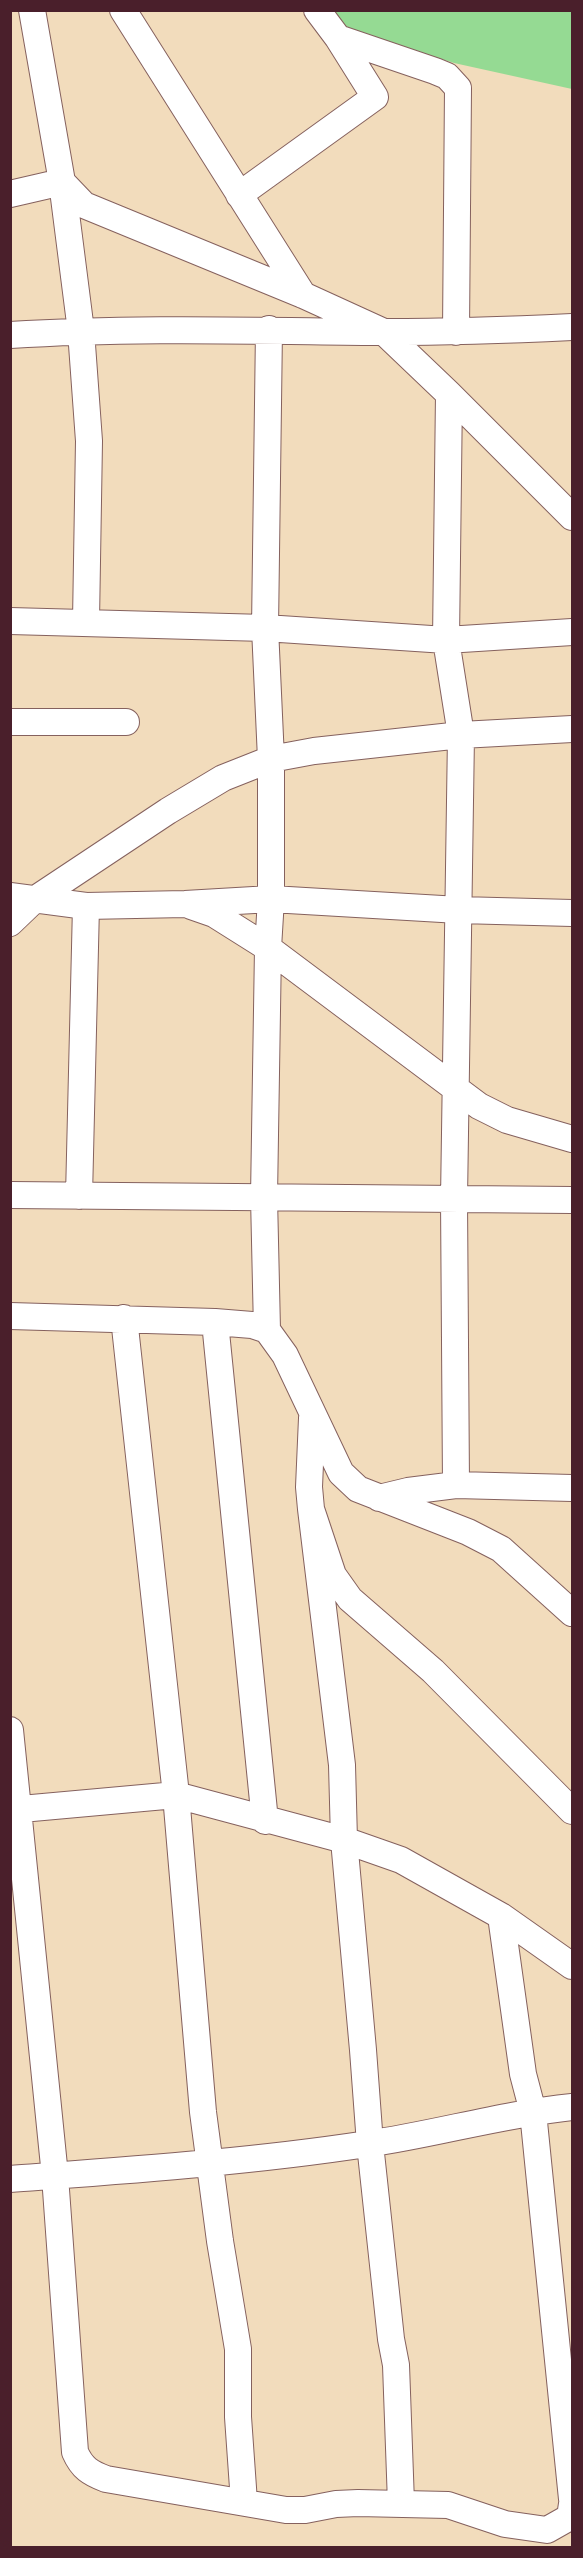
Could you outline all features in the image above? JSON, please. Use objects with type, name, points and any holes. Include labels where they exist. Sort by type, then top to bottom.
[{"type":"street","points":[[32,10],[62,182],[81,331],[89,441],[86,621]]},
{"type":"street","points":[[123,10],[303,295]]},
{"type":"street","points":[[239,195],[375,97],[318,10]]},
{"type":"street","points":[[338,38],[435,71],[447,76],[458,88],[456,332]]},
{"type":"street","points":[[10,194],[62,182]]},
{"type":"street","points":[[62,182],[84,205],[303,295],[384,332],[450,394],[573,517]]},
{"type":"street","points":[[10,335],[81,331],[269,329],[456,332],[573,327]]},
{"type":"street","points":[[269,329],[265,628],[271,759],[271,899],[268,948],[264,1197],[267,1330],[285,1355],[341,1473],[358,1489],[457,1528],[501,1549],[573,1613]]},
{"type":"street","points":[[450,394],[446,639],[461,735],[454,1199],[456,1485]]},
{"type":"street","points":[[10,621],[86,621],[265,628],[446,639],[573,632]]},
{"type":"street","points":[[10,722],[126,722]]},
{"type":"street","points":[[10,922],[22,898],[224,778],[271,759],[314,751],[461,735],[573,729]]},
{"type":"street","points":[[22,898],[86,906],[271,899],[459,910],[573,913]]},
{"type":"street","points":[[185,904],[214,914],[268,948],[479,1106],[507,1120],[573,1139]]},
{"type":"street","points":[[79,1196],[86,906]]},
{"type":"street","points":[[10,1195],[573,1200]]},
{"type":"street","points":[[10,1316],[215,1322],[252,1325],[267,1330]]},
{"type":"street","points":[[124,1318],[176,1795],[203,2112],[219,2241],[238,2349],[238,2416],[244,2502]]},
{"type":"street","points":[[215,1322],[265,1821]]},
{"type":"street","points":[[313,1415],[309,1487],[342,1765],[344,1840],[370,2144],[391,2339],[396,2365],[401,2503]]},
{"type":"street","points":[[378,1498],[408,1491],[456,1485],[573,1488]]},
{"type":"street","points":[[311,1509],[333,1575],[350,1599],[434,1671],[573,1811]]},
{"type":"street","points":[[10,1730],[14,1809],[55,2176],[75,2452],[80,2465],[91,2474],[106,2479],[286,2510],[305,2510],[336,2504],[401,2503],[448,2505],[506,2524],[547,2530],[568,2520]]},
{"type":"street","points":[[14,1809],[176,1795],[265,1821],[344,1840],[401,1860],[501,1916],[573,1966]]},
{"type":"street","points":[[501,1916],[523,2074],[533,2112],[563,2311],[573,2499]]},
{"type":"street","points":[[10,2180],[210,2164],[370,2144],[533,2112],[572,2107]]},
{"type":"green space","points":[[328,11],[572,11],[572,89],[454,63],[338,26]]}]
